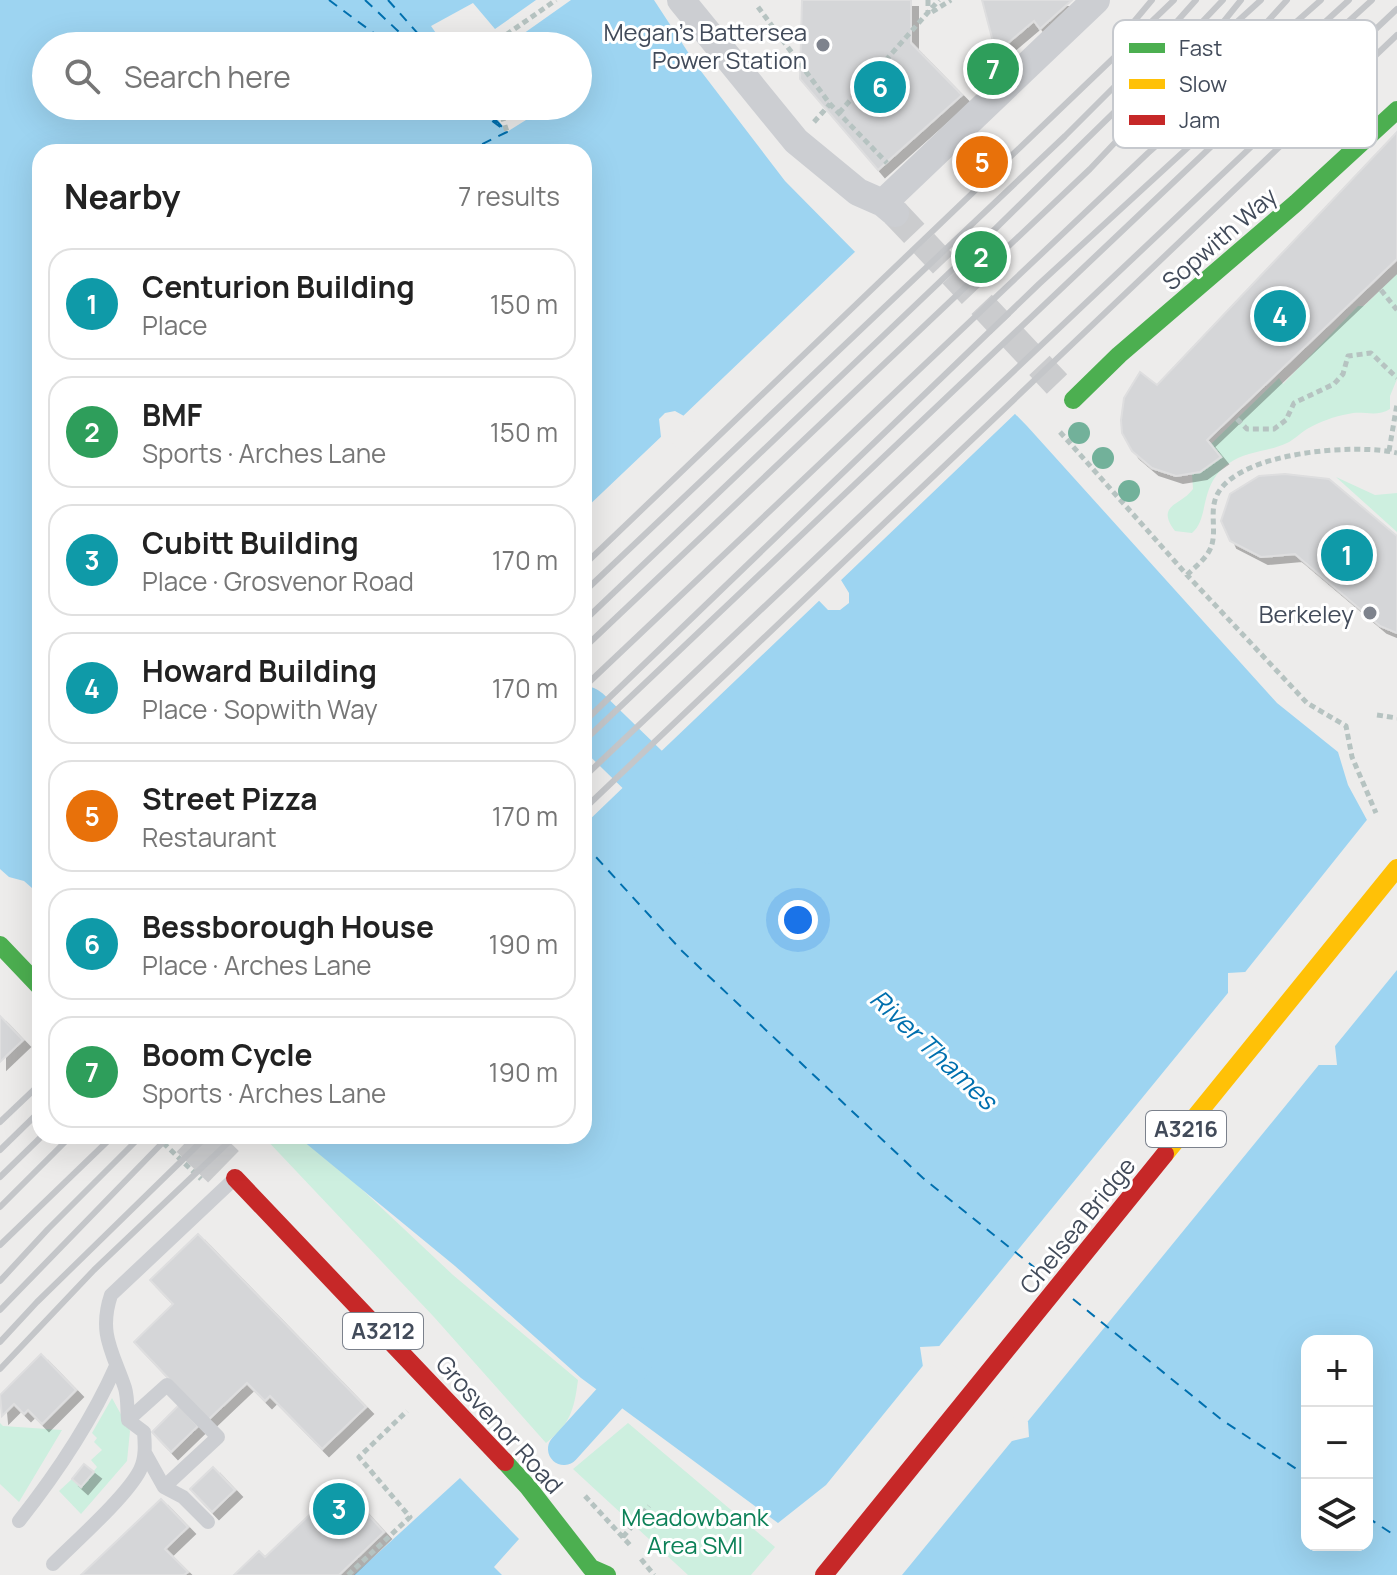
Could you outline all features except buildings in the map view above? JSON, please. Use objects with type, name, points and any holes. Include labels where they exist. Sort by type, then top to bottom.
[{"type":"main road","name":"Sopwith Way","points":[[1377,128],[1397,110]]},
{"type":"main road","name":"Sopwith Way","points":[[1065,392],[1119,355],[1355,148]]},
{"type":"main road","name":"Chelsea Bridge","points":[[824,1575],[1397,868]]},
{"type":"main road","points":[[3,953],[32,980]]},
{"type":"main road","name":"Grosvenor Road","points":[[235,1178],[528,1487],[597,1573]]},
{"type":"street","points":[[694,7],[796,141],[858,192],[889,208],[1096,0]]},
{"type":"lane","points":[[53,1564],[119,1496],[140,1470],[145,1453],[144,1432],[128,1420],[126,1391],[105,1337],[106,1309],[111,1295],[235,1178]]},
{"type":"lane","points":[[19,1521],[100,1402],[116,1366]]},
{"type":"lane","points":[[128,1420],[167,1385],[218,1437],[164,1487]]},
{"type":"lane","points":[[145,1453],[164,1487],[183,1497],[208,1522]]},
{"type":"path","points":[[510,32],[556,0]]},
{"type":"path","points":[[928,0],[928,14]]},
{"type":"path","points":[[839,113],[939,0]]},
{"type":"path","points":[[928,14],[951,0]]},
{"type":"path","points":[[758,7],[830,104],[884,160]]},
{"type":"path","points":[[815,121],[830,104]]},
{"type":"path","points":[[503,120],[507,132]]},
{"type":"path","points":[[1381,290],[1397,310]]},
{"type":"path","points":[[1237,419],[1247,429],[1274,429],[1286,420],[1294,403],[1334,384],[1343,374],[1348,356],[1357,353],[1371,353],[1397,378]]},
{"type":"path","points":[[1065,392],[1064,423],[1058,429],[1187,575],[1307,703],[1346,726],[1352,757],[1376,813]]},
{"type":"path","points":[[1389,451],[1397,404]]},
{"type":"path","points":[[1187,575],[1209,552],[1214,532],[1213,508],[1218,491],[1239,472],[1258,463],[1338,450],[1397,453]]},
{"type":"path","points":[[1377,715],[1397,718]]},
{"type":"path","points":[[164,1144],[209,1187]]},
{"type":"path","points":[[348,1575],[410,1517],[359,1457],[401,1417]]},
{"type":"path","points":[[575,1485],[631,1547]]},
{"type":"path","points":[[623,1537],[649,1506]]},
{"type":"path","points":[[639,1556],[654,1575]]},
{"type":"green space","points":[[1397,274],[1397,379],[1390,396],[1390,409],[1380,413],[1354,413],[1332,418],[1307,429],[1287,443],[1235,460],[1212,482],[1201,519],[1192,533],[1175,531],[1169,510],[1193,489],[1192,473],[1201,472],[1221,457],[1211,444],[1279,378],[1283,384],[1358,306],[1364,306]]},
{"type":"green space","points":[[1336,477],[1375,495],[1397,493],[1397,532]]},
{"type":"green space","points":[[271,1144],[314,1144],[453,1275],[578,1380],[570,1416],[561,1430],[546,1443],[434,1317]]},
{"type":"green space","points":[[112,1398],[130,1431],[127,1461],[81,1514],[59,1491],[72,1479],[81,1487],[97,1467],[91,1460],[102,1450],[94,1442],[97,1438],[92,1433]]},
{"type":"green space","points":[[0,1423],[3,1426],[62,1430],[19,1502],[0,1484]]},
{"type":"green space","name":"Meadowbank Area SMI","points":[[628,1423],[775,1547],[751,1575],[688,1575],[573,1469]]},
{"type":"water","points":[[0,0],[654,0],[697,66],[785,181],[1027,426],[1277,703],[1338,752],[1348,785],[1367,820],[1397,851],[1397,1575],[839,1575],[778,1523],[581,1378],[455,1266],[307,1144],[592,1144],[592,735],[638,784],[647,789],[656,787],[660,769],[654,758],[592,692],[592,144],[32,144],[32,888],[24,881],[9,877],[0,869]],"holes":[[[675,411],[684,416],[841,580],[849,593],[849,603],[840,610],[828,610],[661,437],[659,419],[665,413]],[[1245,972],[1335,1046],[1337,1065],[1319,1065],[1228,993],[1228,973]],[[940,1346],[1028,1422],[1029,1437],[1012,1441],[923,1367],[920,1347]]]},
{"type":"water","points":[[460,1478],[519,1539],[494,1567],[502,1575],[354,1575]]},
{"type":"pier","points":[[536,0],[571,0],[526,32],[435,32],[431,26],[473,3],[495,29]]},
{"type":"pier","points":[[498,120],[526,120],[507,132]]},
{"type":"pier","points":[[858,249],[1018,411],[838,583],[681,418]]},
{"type":"pier","points":[[664,434],[822,598],[651,761],[592,698],[592,502]]},
{"type":"pier","points":[[592,731],[636,775],[592,817]]},
{"type":"pier","points":[[1370,816],[1397,845],[1397,970],[1331,1051],[1242,976]]},
{"type":"pier","points":[[1232,988],[1322,1061],[1024,1426],[936,1350]]},
{"type":"pier","points":[[926,1362],[1013,1437],[1016,1436],[902,1575],[833,1575],[778,1528],[778,1523],[826,1485]]},
{"type":"waterway","name":"River Thames","points":[[592,721],[712,837]]},
{"type":"waterway","points":[[564,1449],[610,1398],[636,1363]]},
{"type":"ferry route","points":[[329,0],[372,32]]},
{"type":"ferry route","points":[[365,0],[399,32]]},
{"type":"ferry route","points":[[388,0],[417,32]]},
{"type":"ferry route","points":[[482,144],[507,132],[491,120]]},
{"type":"ferry route","points":[[494,120],[497,123]]},
{"type":"ferry route","points":[[496,120],[503,128]]},
{"type":"ferry route","points":[[592,853],[682,951],[923,1178],[1040,1272]]},
{"type":"ferry route","points":[[1073,1299],[1222,1420],[1301,1472]]},
{"type":"ferry route","points":[[1373,1521],[1397,1537]]},
{"type":"tunnel","points":[[895,213],[1057,384]]},
{"type":"tunnel","points":[[200,1144],[235,1178]]},
{"type":"railway","points":[[1135,20],[1152,0]]},
{"type":"railway","points":[[1153,20],[1174,0]]},
{"type":"railway","points":[[1178,20],[1196,0]]},
{"type":"railway","points":[[1204,20],[1223,0]]},
{"type":"railway","points":[[1225,20],[1241,0]]},
{"type":"railway","points":[[1239,20],[1261,0]]},
{"type":"railway","points":[[1269,20],[1287,0]]},
{"type":"railway","points":[[1298,20],[1321,0]]},
{"type":"railway","points":[[1327,20],[1349,0]]},
{"type":"railway","points":[[1350,20],[1372,0]]},
{"type":"railway","points":[[1377,28],[1397,9]]},
{"type":"railway","points":[[1377,54],[1397,35]]},
{"type":"railway","points":[[592,557],[1113,58]]},
{"type":"railway","points":[[592,584],[1113,88]]},
{"type":"railway","points":[[592,613],[1113,113]]},
{"type":"railway","points":[[592,640],[1113,145]]},
{"type":"railway","points":[[592,679],[1154,148]]},
{"type":"railway","points":[[592,714],[1039,284],[1187,148]]},
{"type":"railway","points":[[592,733],[1210,148]]},
{"type":"railway","points":[[592,769],[1250,148]]},
{"type":"railway","points":[[592,801],[1278,148]]},
{"type":"railway","points":[[0,1122],[32,1092]]},
{"type":"railway","points":[[0,1150],[32,1119]]},
{"type":"railway","points":[[0,1177],[34,1144]]},
{"type":"railway","points":[[0,1207],[63,1144]]},
{"type":"railway","points":[[0,1245],[105,1144]]},
{"type":"railway","points":[[0,1281],[133,1144]]},
{"type":"railway","points":[[0,1310],[161,1144]]},
{"type":"railway","points":[[0,1342],[199,1144]]},
{"type":"railway","points":[[0,1369],[94,1270],[227,1144]]},
{"type":"traffic: fast","points":[[1377,128],[1397,110]]},
{"type":"traffic: fast","points":[[1073,400],[1119,355],[1356,148]]},
{"type":"traffic: fast","points":[[0,945],[32,979]]},
{"type":"traffic: fast","points":[[505,1462],[591,1568],[607,1575]]},
{"type":"traffic: slow","points":[[1165,1154],[1397,868]]},
{"type":"traffic: jam","points":[[824,1575],[1165,1154]]},
{"type":"traffic: jam","points":[[235,1178],[505,1462]]},
{"type":"place","name":"Megan's Battersea Power Station","points":[[823,45]]},
{"type":"place","name":"Boom Cycle","points":[[993,69]]},
{"type":"place","name":"Bessborough House","points":[[880,87]]},
{"type":"place","name":"Street Pizza","points":[[982,162]]},
{"type":"place","name":"BMF","points":[[981,257]]},
{"type":"place","name":"Howard Building","points":[[1280,316]]},
{"type":"place","name":"Centurion Building","points":[[1347,555]]},
{"type":"place","name":"Berkeley","points":[[1370,613]]},
{"type":"place","name":"Cubitt Building","points":[[339,1509]]}]
